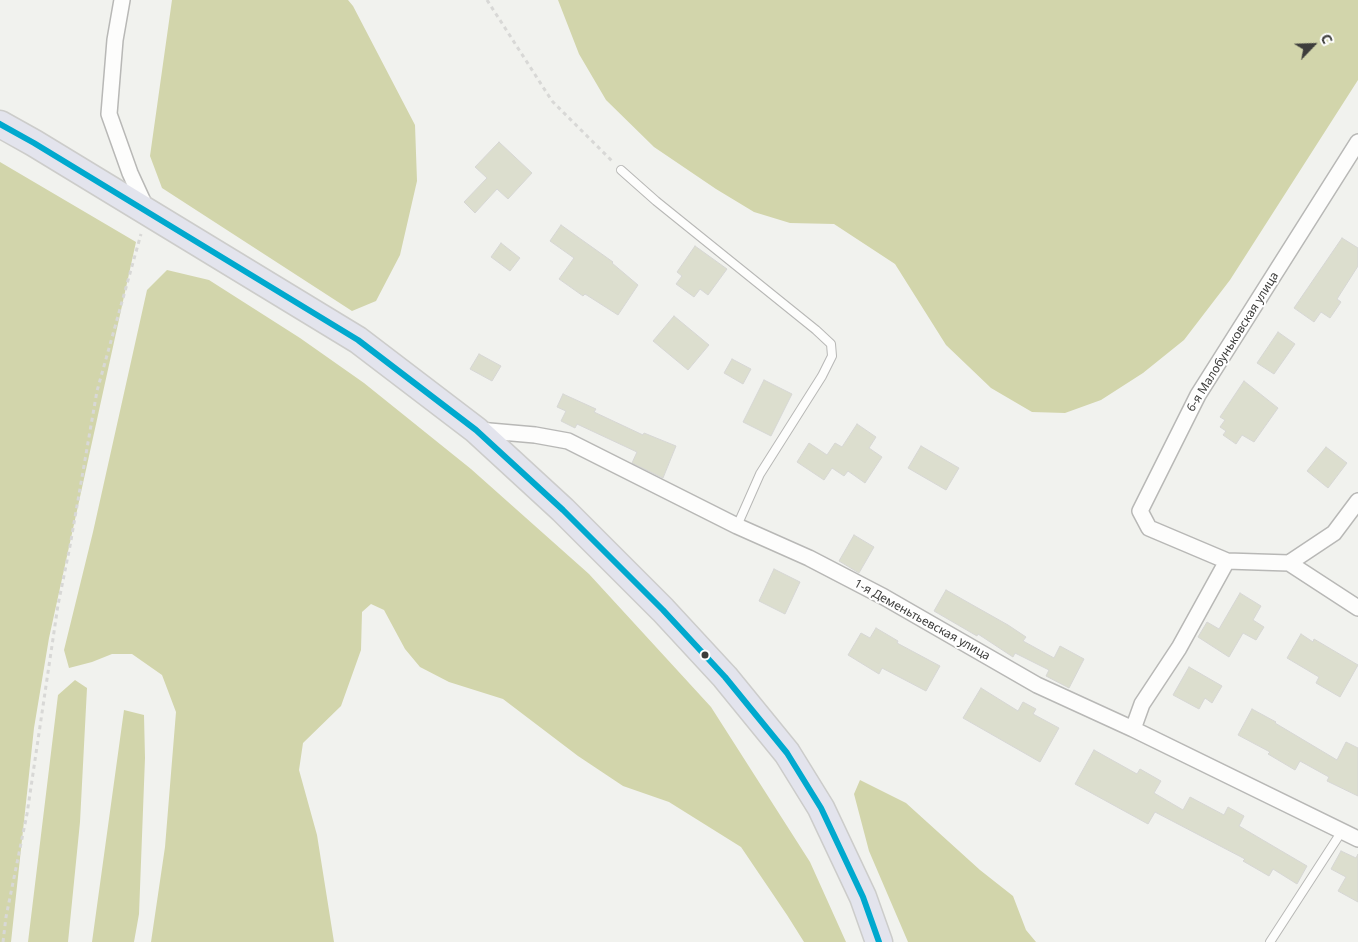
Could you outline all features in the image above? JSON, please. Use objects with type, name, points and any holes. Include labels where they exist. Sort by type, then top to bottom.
[{"type":"highway","points":[[0,124],[358,340],[476,430],[563,510],[663,610],[725,676],[786,753],[821,808],[863,897],[879,942]]},
{"type":"street","points":[[122,0],[114,48],[108,114],[130,173],[148,212]]},
{"type":"street","name":"6-я Малобуньковская улица","points":[[1227,561],[1149,528],[1140,511],[1198,395],[1358,142]]},
{"type":"street","name":"1-я Деменьтьевская улица","points":[[476,430],[535,435],[568,441],[737,526],[809,558],[884,597],[1037,685],[1133,729],[1358,839]]},
{"type":"street","points":[[1289,563],[1334,533],[1358,502]]},
{"type":"street","points":[[1133,729],[1142,704],[1179,648],[1227,561],[1289,563],[1358,608]]},
{"type":"lane","points":[[621,170],[656,201],[831,344],[832,356],[822,376],[760,474],[737,526]]},
{"type":"lane","points":[[1270,942],[1342,831]]},
{"type":"path","points":[[488,0],[552,101],[621,170]]},
{"type":"path","points":[[3,942],[6,917],[27,814],[58,605],[97,391],[148,212]]},
{"type":"green space","points":[[172,0],[348,0],[353,6],[415,125],[417,181],[400,255],[376,301],[352,311],[162,188],[150,156]]},
{"type":"green space","points":[[558,0],[1358,0],[1358,80],[1230,280],[1184,340],[1143,373],[1101,400],[1065,413],[1032,412],[991,388],[946,345],[895,264],[834,224],[790,223],[754,212],[654,147],[606,100],[579,54]]},
{"type":"green space","points":[[0,162],[136,242],[49,638],[34,728],[11,942],[0,942]]},
{"type":"green space","points":[[167,270],[209,280],[300,338],[364,383],[471,469],[589,574],[711,707],[810,862],[846,942],[804,942],[741,847],[669,802],[623,786],[578,756],[503,699],[449,682],[420,667],[405,649],[384,610],[371,604],[362,612],[361,650],[341,706],[303,743],[299,770],[317,835],[334,942],[151,942],[165,847],[176,712],[162,675],[132,654],[112,654],[69,668],[64,650],[93,532],[147,290]]},
{"type":"green space","points":[[75,680],[87,688],[80,822],[68,942],[28,942],[58,695]]},
{"type":"green space","points":[[124,710],[144,715],[145,758],[139,914],[134,942],[92,942]]},
{"type":"green space","points":[[860,780],[906,803],[980,870],[1013,896],[1026,930],[1036,942],[908,942],[869,851],[854,794]]},
{"type":"building","points":[[499,142],[532,173],[508,199],[497,189],[475,213],[464,202],[487,178],[475,167]]},
{"type":"building","points":[[561,225],[613,262],[638,285],[618,315],[585,294],[583,296],[559,279],[574,258],[550,241]]},
{"type":"building","points":[[1342,238],[1358,248],[1358,266],[1337,299],[1341,302],[1330,318],[1321,312],[1314,322],[1294,308]]},
{"type":"building","points":[[501,243],[520,258],[510,271],[491,257]]},
{"type":"building","points":[[695,246],[727,269],[708,295],[700,289],[694,297],[676,284],[682,276],[677,272]]},
{"type":"building","points":[[674,316],[709,345],[688,370],[653,341]]},
{"type":"building","points":[[1278,332],[1295,344],[1274,374],[1257,363]]},
{"type":"building","points":[[479,354],[501,366],[492,381],[470,369]]},
{"type":"building","points":[[732,359],[751,369],[743,384],[724,373]]},
{"type":"building","points":[[764,380],[792,394],[771,436],[743,422]]},
{"type":"building","points":[[1244,381],[1278,408],[1254,442],[1242,435],[1236,444],[1223,435],[1226,431],[1220,427],[1225,420],[1220,417]]},
{"type":"building","points":[[563,394],[596,409],[594,412],[643,435],[644,433],[676,446],[663,478],[632,463],[637,452],[577,424],[575,428],[561,421],[566,411],[557,407]]},
{"type":"building","points":[[857,424],[876,437],[869,448],[882,457],[865,483],[848,471],[844,476],[832,468],[824,480],[797,462],[809,443],[827,455],[835,443],[842,447]]},
{"type":"building","points":[[921,446],[959,468],[946,490],[908,468]]},
{"type":"building","points":[[1326,447],[1347,463],[1328,488],[1307,471]]},
{"type":"building","points":[[854,535],[874,547],[859,573],[839,561]]},
{"type":"building","points":[[774,569],[800,582],[785,614],[759,601]]},
{"type":"building","points":[[946,590],[1008,625],[1026,637],[1023,641],[1054,658],[1060,646],[1084,659],[1069,688],[1046,676],[1049,670],[1015,653],[1013,657],[978,634],[977,636],[934,611]]},
{"type":"building","points":[[1240,593],[1261,606],[1253,620],[1264,627],[1256,640],[1243,633],[1229,657],[1198,637],[1207,622],[1219,629]]},
{"type":"building","points":[[876,628],[898,641],[897,643],[940,666],[926,691],[882,668],[879,674],[848,655],[861,633],[870,638]]},
{"type":"building","points":[[1301,634],[1313,642],[1314,639],[1358,665],[1340,697],[1316,683],[1319,677],[1287,658]]},
{"type":"building","points":[[1189,667],[1222,686],[1212,703],[1205,698],[1199,709],[1173,695]]},
{"type":"building","points":[[981,688],[1018,711],[1023,702],[1036,709],[1033,714],[1059,728],[1040,762],[963,718]]},
{"type":"building","points":[[1252,709],[1337,760],[1346,742],[1358,748],[1358,796],[1327,781],[1329,777],[1300,761],[1295,770],[1268,754],[1270,752],[1238,735]]},
{"type":"building","points":[[1094,750],[1137,774],[1140,769],[1161,781],[1154,793],[1183,810],[1190,797],[1224,815],[1228,807],[1244,816],[1239,826],[1307,866],[1297,884],[1273,869],[1269,876],[1243,861],[1245,859],[1155,812],[1148,824],[1075,784]]},
{"type":"building","points":[[1341,851],[1356,858],[1358,854],[1358,902],[1338,891],[1346,877],[1331,869]]},
{"type":"transit line","points":[[0,124],[358,340],[476,430],[563,510],[663,610],[725,677],[787,753],[821,808],[863,897],[879,942]]}]
